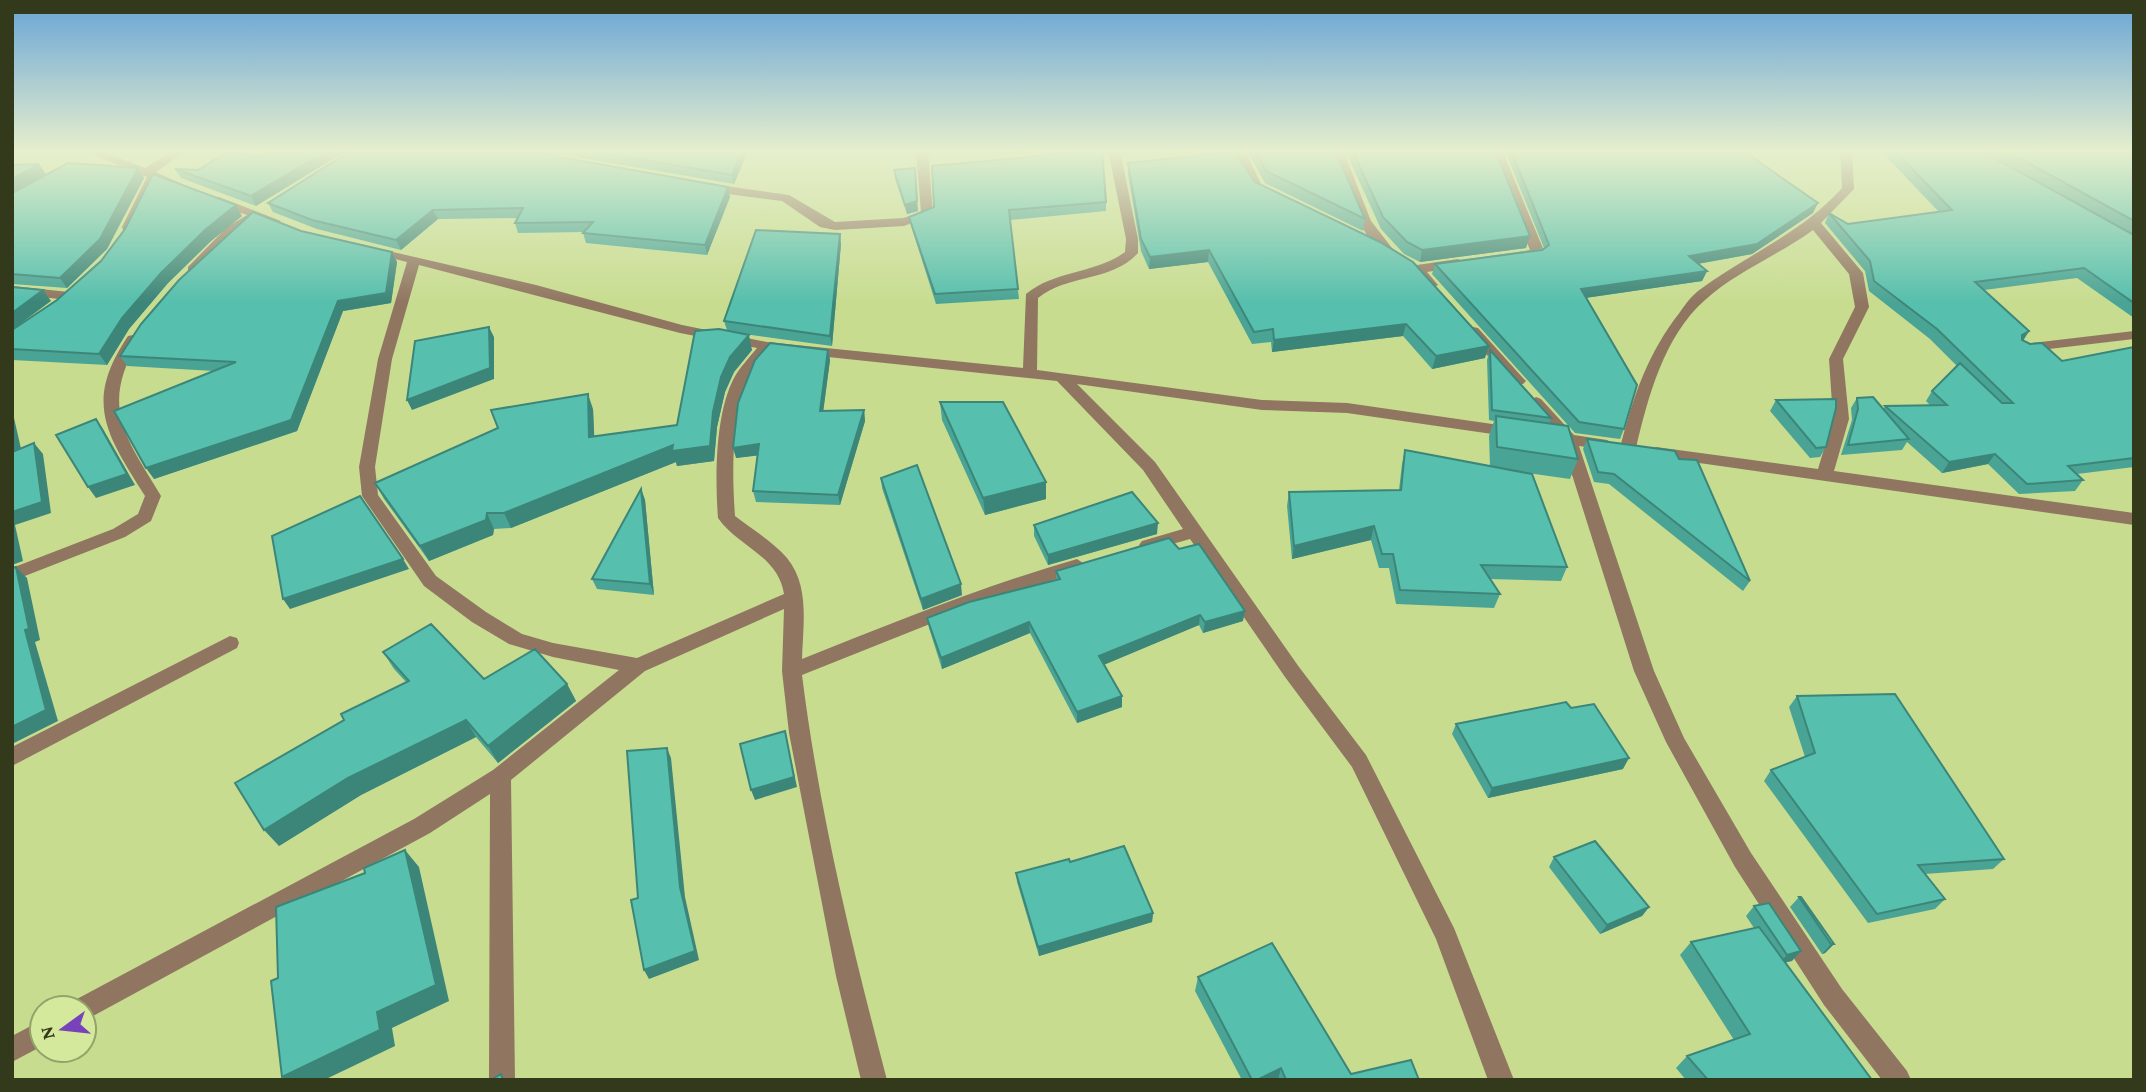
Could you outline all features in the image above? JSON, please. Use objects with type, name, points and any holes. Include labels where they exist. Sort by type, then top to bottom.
[{"type":"street","points":[[124,238],[139,201]]},
{"type":"street","points":[[221,201],[289,227]]},
{"type":"street","points":[[181,283],[232,230],[278,201]]},
{"type":"street","points":[[790,201],[825,224],[835,226],[904,222],[927,215],[926,201]]},
{"type":"street","points":[[1030,373],[1031,297],[1043,286],[1121,262],[1131,253],[1132,239],[1124,201]]},
{"type":"street","points":[[1356,201],[1381,248]]},
{"type":"street","points":[[1504,258],[1538,253],[1517,201]]},
{"type":"street","points":[[1628,448],[1640,398],[1659,349],[1700,297],[1815,224],[1838,201]]},
{"type":"street","points":[[1815,224],[1856,273],[1862,307],[1836,359],[1841,419],[1825,475]]},
{"type":"street","points":[[1357,236],[1381,248],[1398,261],[1417,269],[1443,298]]},
{"type":"street","points":[[350,244],[680,329],[767,346],[1030,373],[1262,405],[1346,408],[2134,519]]},
{"type":"street","points":[[414,260],[385,359],[367,467],[370,496],[430,581],[479,617],[516,639],[553,650],[638,666]]},
{"type":"street","points":[[1417,269],[1480,260]]},
{"type":"street","points":[[12,290],[73,292],[50,311]]},
{"type":"street","points":[[1460,317],[1569,439],[1644,671],[1676,742],[1743,860],[1825,986],[1898,1080]]},
{"type":"street","points":[[12,575],[119,533],[145,517],[153,496],[116,434],[110,407],[116,367],[145,323]]},
{"type":"street","points":[[2023,348],[2134,335]]},
{"type":"street","points":[[767,346],[740,380],[731,420],[725,504],[727,518],[780,562],[791,580],[794,597],[792,671],[801,746],[848,976],[874,1080]]},
{"type":"street","points":[[1061,377],[1149,466],[1193,532],[1359,761],[1446,936],[1501,1080]]},
{"type":"street","points":[[1128,550],[1193,532]]},
{"type":"street","points":[[792,671],[1022,582],[1089,562]]},
{"type":"street","points":[[98,1000],[422,826],[500,776],[638,666],[794,597]]},
{"type":"street","points":[[12,757],[230,643]]},
{"type":"street","points":[[500,776],[502,1080]]},
{"type":"street","points":[[12,1049],[28,1040]]},
{"type":"building","points":[[12,201],[120,201],[100,239],[60,278],[12,274]]},
{"type":"building","points":[[139,201],[225,201],[236,205],[205,230],[161,273],[122,318],[99,354],[12,349],[12,330],[57,300],[101,261],[125,229]]},
{"type":"building","points":[[722,201],[705,245],[583,233],[593,222],[515,223],[523,208],[433,210],[396,240],[312,220],[268,203]]},
{"type":"building","points":[[934,201],[1106,202],[1009,210],[1018,289],[935,294],[909,217],[934,207]]},
{"type":"building","points":[[1134,201],[1294,201],[1380,242],[1413,262],[1489,346],[1436,356],[1406,324],[1274,340],[1273,329],[1254,332],[1209,250],[1150,257],[1141,239]]},
{"type":"building","points":[[1328,201],[1357,201],[1365,219]]},
{"type":"building","points":[[1376,201],[1516,201],[1530,236],[1422,250],[1407,242],[1383,217]]},
{"type":"building","points":[[1531,201],[1818,203],[1757,244],[1689,256],[1707,271],[1581,289],[1637,385],[1624,429],[1579,422],[1435,264],[1542,250],[1549,245]]},
{"type":"building","points":[[1943,201],[2072,201],[2134,235],[2134,303],[2084,268],[1975,282],[2029,331],[2022,335],[2022,340],[2030,344],[2042,343],[2062,361],[2134,347],[2134,458],[2068,466],[2083,480],[2027,484],[1995,454],[1949,462],[1885,406],[1947,405],[1932,391],[1960,363],[2002,403],[2013,403],[1937,329],[1874,281],[1870,261],[1829,213],[1848,224],[1952,210]]},
{"type":"building","points":[[2098,201],[2134,201],[2134,221]]},
{"type":"building","points":[[253,212],[301,231],[392,252],[386,293],[338,301],[291,420],[146,468],[114,411],[236,362],[120,356],[141,324],[179,280]]},
{"type":"building","points":[[756,230],[840,234],[830,336],[724,321]]},
{"type":"building","points":[[12,287],[43,290],[12,313]]},
{"type":"building","points":[[489,327],[490,368],[407,400],[415,341]]},
{"type":"building","points":[[719,329],[749,335],[730,357],[721,377],[713,412],[710,446],[672,451],[673,445],[504,513],[487,513],[486,520],[420,546],[375,483],[498,428],[491,410],[588,394],[589,437],[677,425],[695,331]]},
{"type":"building","points":[[770,343],[828,350],[820,411],[864,410],[838,495],[753,491],[759,444],[733,448],[738,403],[755,360]]},
{"type":"building","points":[[1490,350],[1551,418],[1492,410]]},
{"type":"building","points":[[1873,397],[1909,439],[1848,445],[1858,409],[1857,398]]},
{"type":"building","points":[[1836,399],[1826,447],[1816,448],[1776,400]]},
{"type":"building","points":[[940,402],[1003,402],[1046,482],[983,498]]},
{"type":"building","points":[[1496,416],[1568,426],[1578,459],[1497,447]]},
{"type":"building","points":[[96,419],[127,474],[88,487],[56,435]]},
{"type":"building","points":[[12,439],[15,451],[34,443],[42,502],[12,512]]},
{"type":"building","points":[[1587,439],[1675,451],[1679,459],[1697,460],[1750,581],[1614,474],[1598,472]]},
{"type":"building","points":[[1405,450],[1532,474],[1567,567],[1481,565],[1500,594],[1400,590],[1393,554],[1382,554],[1374,526],[1294,546],[1289,492],[1401,490]]},
{"type":"building","points":[[917,465],[961,584],[921,599],[881,478]]},
{"type":"building","points":[[641,489],[650,584],[592,579]]},
{"type":"building","points":[[1132,492],[1158,523],[1048,555],[1034,525]]},
{"type":"building","points":[[360,496],[403,559],[283,599],[272,536]]},
{"type":"building","points":[[1169,538],[1179,549],[1199,544],[1245,611],[1205,622],[1200,615],[1099,656],[1122,696],[1077,712],[1029,622],[941,658],[927,618],[969,602],[1060,579],[1056,571]]},
{"type":"building","points":[[16,567],[29,629],[25,630],[46,710],[12,727],[12,568]]},
{"type":"building","points":[[431,624],[484,679],[535,649],[567,684],[488,746],[466,720],[348,778],[264,830],[235,783],[344,720],[341,714],[409,681],[383,652]]},
{"type":"building","points":[[1895,694],[2004,859],[1918,865],[1945,899],[1877,914],[1771,770],[1815,753],[1797,696]]},
{"type":"building","points":[[1566,702],[1571,708],[1594,704],[1629,758],[1492,788],[1456,724]]},
{"type":"building","points":[[785,731],[794,777],[751,790],[740,744]]},
{"type":"building","points":[[667,748],[680,887],[695,951],[644,970],[631,900],[638,898],[627,751]]},
{"type":"building","points":[[1595,841],[1649,907],[1607,925],[1554,857]]},
{"type":"building","points":[[1124,846],[1153,913],[1038,947],[1016,873],[1069,859],[1070,862]]},
{"type":"building","points":[[405,850],[436,985],[377,1012],[380,1030],[282,1077],[271,981],[278,978],[276,907],[365,873],[364,868]]},
{"type":"building","points":[[1801,897],[1834,944],[1831,944]]},
{"type":"building","points":[[1769,903],[1801,951],[1787,955],[1754,906]]},
{"type":"building","points":[[1759,927],[1872,1080],[1708,1080],[1687,1056],[1750,1034],[1691,942]]},
{"type":"building","points":[[1272,943],[1351,1074],[1411,1060],[1419,1080],[1286,1080],[1281,1068],[1252,1080],[1198,977]]},
{"type":"building","points":[[501,1074],[503,1080],[491,1080]]}]
